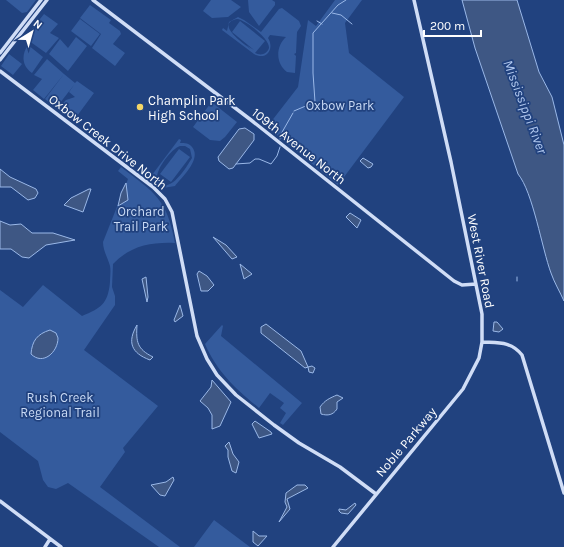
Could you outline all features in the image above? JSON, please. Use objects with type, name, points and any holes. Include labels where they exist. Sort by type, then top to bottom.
[{"type":"street","points":[[0,53],[41,0]]},
{"type":"street","points":[[0,60],[47,0]]},
{"type":"street","name":"109th Avenue North","points":[[93,0],[239,111],[454,281],[462,285],[476,284]]},
{"type":"street","name":"West River Road","points":[[414,0],[452,162],[482,314],[482,342]]},
{"type":"street","name":"Oxbow Creek Drive North","points":[[0,70],[153,187],[165,199],[174,220],[197,336],[207,359],[225,385],[296,441],[340,467],[376,494]]},
{"type":"street","points":[[482,342],[506,343],[513,346],[522,355],[564,492]]},
{"type":"street","name":"Noble Parkway","points":[[333,547],[466,384],[478,362],[482,342]]},
{"type":"street","points":[[0,501],[61,547]]},
{"type":"street","points":[[45,547],[50,539]]},
{"type":"green space","points":[[6,0],[36,0],[27,12],[22,13]]},
{"type":"green space","points":[[211,0],[231,0],[241,7],[228,17],[212,18],[203,11]]},
{"type":"green space","points":[[248,0],[272,0],[275,2],[275,5],[259,26],[249,12]]},
{"type":"green space","name":"Oxbow Park","points":[[335,0],[362,0],[345,23],[349,53],[404,97],[338,185],[267,127],[298,87],[308,20],[316,26]]},
{"type":"green space","points":[[90,5],[111,20],[109,23],[120,31],[121,34],[113,44],[125,53],[115,66],[92,48],[101,34],[80,18]]},
{"type":"green space","points":[[282,8],[299,21],[301,26],[297,32],[296,53],[294,54],[296,56],[295,73],[287,72],[280,64],[278,54],[280,45],[286,37],[270,35],[268,38],[270,42],[270,50],[266,55],[258,56],[222,30],[223,28],[227,31],[229,22],[238,17],[261,32],[279,9]],"holes":[[[237,19],[257,30],[266,40],[269,48],[265,53],[255,53],[265,41],[240,21],[232,32],[254,50],[246,45],[253,51],[239,40],[230,30],[229,25],[231,22]]]},
{"type":"green space","points":[[44,14],[58,24],[50,33],[59,38],[46,53],[25,38]]},
{"type":"green space","points":[[80,19],[100,34],[91,46],[71,31]]},
{"type":"green space","points":[[76,37],[87,46],[68,71],[49,54],[60,39],[68,48]]},
{"type":"green space","points":[[28,45],[43,57],[32,73],[24,64],[24,53]]},
{"type":"green space","points":[[9,54],[22,64],[13,75],[1,66]]},
{"type":"green space","points":[[47,59],[64,74],[44,99],[33,90],[42,79],[34,75]]},
{"type":"green space","points":[[64,74],[75,83],[77,81],[94,93],[77,116],[74,116],[60,106],[66,100],[75,97],[69,92],[74,85],[56,108],[45,99]]},
{"type":"green space","points":[[210,104],[214,104],[237,122],[220,141],[210,140],[193,127]]},
{"type":"green space","points":[[179,139],[181,140],[180,143],[188,144],[192,147],[195,157],[193,162],[175,186],[163,188],[157,184],[152,175]],"holes":[[[180,146],[185,146],[190,149],[192,158],[189,163],[181,174],[171,183],[166,185],[161,184],[157,179],[161,165],[172,151]]]},
{"type":"green space","points":[[179,149],[190,157],[171,182],[160,174]]},
{"type":"green space","name":"Rush Creek Regional Trail","points":[[121,167],[158,198],[168,216],[175,243],[158,243],[141,246],[126,253],[113,264],[112,287],[115,296],[115,305],[84,350],[158,406],[123,448],[125,452],[100,487],[180,547],[159,547],[68,483],[56,489],[48,487],[43,480],[38,461],[0,432],[0,290],[23,307],[43,285],[82,316],[99,308],[105,300],[110,282],[110,266],[103,242],[128,179],[118,171]]},
{"type":"green space","points":[[222,325],[221,336],[302,403],[283,425],[280,423],[286,413],[280,408],[284,403],[270,393],[259,408],[235,387],[215,363],[205,344]]},
{"type":"green space","points":[[214,520],[250,547],[194,547]]},
{"type":"water","name":"Mississippi River","points":[[462,0],[517,0],[539,72],[552,97],[564,145],[564,301],[551,273],[533,207],[523,182],[518,174],[475,48]]},
{"type":"water","points":[[245,128],[254,134],[254,140],[233,168],[229,169],[219,161],[218,157],[239,129]]},
{"type":"water","points":[[363,158],[373,164],[371,167],[368,168],[360,161]]},
{"type":"water","points":[[0,169],[10,177],[36,189],[38,193],[35,198],[28,200],[11,187],[0,187]]},
{"type":"water","points":[[126,183],[128,200],[118,206],[121,193]]},
{"type":"water","points":[[91,189],[83,212],[64,205],[71,198]]},
{"type":"water","points":[[350,213],[361,220],[357,228],[346,217]]},
{"type":"water","points":[[0,221],[10,225],[21,224],[32,233],[53,233],[75,240],[46,245],[29,258],[22,257],[11,249],[0,249]]},
{"type":"water","points":[[213,237],[226,245],[237,257],[232,259]]},
{"type":"water","points":[[240,264],[252,274],[244,279]]},
{"type":"water","points":[[199,271],[207,276],[214,285],[208,291],[201,291],[197,274]]},
{"type":"water","points":[[146,277],[148,297],[147,302],[142,279]]},
{"type":"water","points":[[180,305],[183,316],[175,322],[174,320]]},
{"type":"water","points":[[494,322],[497,322],[503,329],[499,332],[493,331]]},
{"type":"water","points":[[266,324],[301,351],[308,367],[305,368],[261,333],[261,327]]},
{"type":"water","points":[[137,325],[137,340],[141,348],[153,357],[150,360],[139,354],[133,346],[132,337]]},
{"type":"water","points":[[50,330],[56,333],[58,338],[57,343],[53,352],[49,356],[40,359],[31,354],[34,342],[39,336]]},
{"type":"water","points":[[312,366],[315,368],[313,373],[309,372],[308,367]]},
{"type":"water","points":[[212,380],[231,402],[220,426],[212,429],[212,415],[208,408],[200,401],[211,387]]},
{"type":"water","points":[[337,395],[343,398],[337,402],[337,409],[334,413],[326,415],[321,414],[320,407]]},
{"type":"water","points":[[255,421],[272,434],[259,438],[252,424]]},
{"type":"water","points":[[229,442],[233,454],[239,462],[236,473],[232,471],[228,457],[228,450],[225,446]]},
{"type":"water","points":[[173,477],[174,480],[165,496],[160,495],[151,485],[166,482]]},
{"type":"water","points":[[297,485],[305,485],[308,488],[287,499],[290,509],[279,522],[287,507],[285,502],[286,493]]},
{"type":"water","points":[[355,503],[356,505],[348,514],[341,513],[339,511],[339,509],[346,510]]},
{"type":"water","points":[[253,531],[259,536],[267,536],[258,546],[253,542]]},
{"type":"waterway","points":[[294,111],[315,102],[313,33],[338,5],[346,0]]},
{"type":"waterway","points":[[332,13],[341,15],[352,24]]},
{"type":"waterway","points":[[317,21],[322,24]]},
{"type":"waterway","points":[[280,139],[281,134],[293,113]]},
{"type":"waterway","points":[[236,164],[250,163],[255,159],[271,164],[277,156],[280,147]]},
{"type":"place","name":"Champlin Park High School","points":[[140,107]]},
{"type":"park label","name":"Orchard Trail Park","points":[[141,218]]}]
